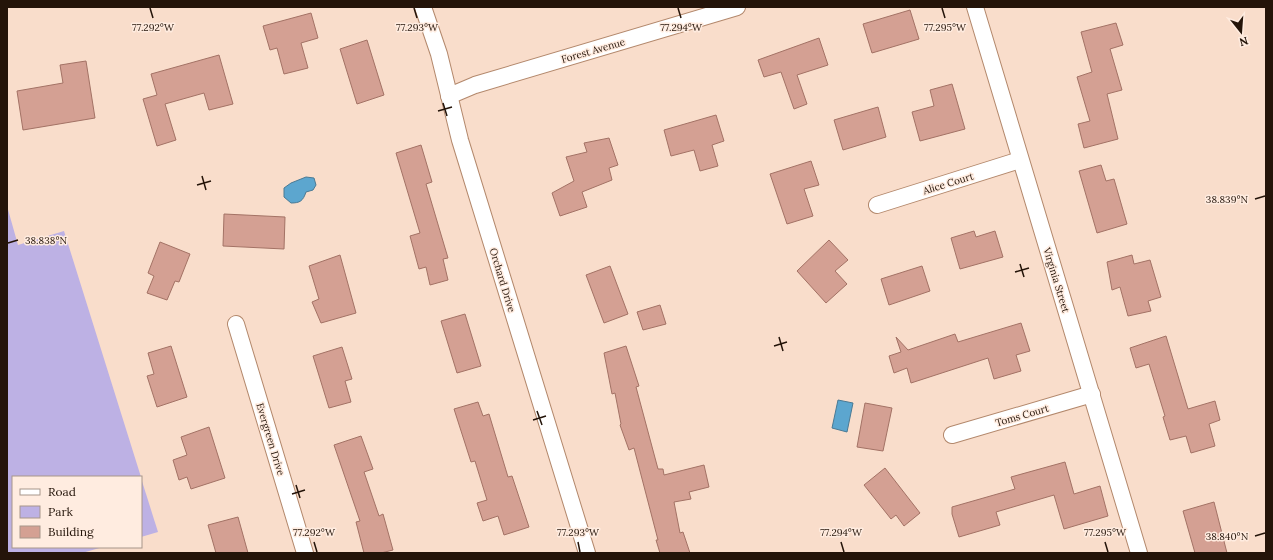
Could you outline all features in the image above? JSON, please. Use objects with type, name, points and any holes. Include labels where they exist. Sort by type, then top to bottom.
[{"type":"street","name":"Orchard Drive","points":[[423,7],[439,54],[460,140],[588,553]]},
{"type":"street","name":"Forest Avenue","points":[[449,96],[475,85],[737,7]]},
{"type":"street","name":"Virginia Street","points":[[975,7],[1140,553]]},
{"type":"street","name":"Alice Court","points":[[877,205],[1020,160]]},
{"type":"street","name":"Evergreen Drive","points":[[236,324],[305,553]]},
{"type":"street","name":"Toms Court","points":[[952,435],[1092,394]]},
{"type":"green space","points":[[7,206],[18,245],[64,231],[141,476],[12,476],[12,548],[100,548],[82,553],[7,553]]},
{"type":"green space","points":[[142,481],[158,532],[142,537]]},
{"type":"water","points":[[306,177],[314,178],[316,185],[313,190],[306,192],[301,201],[291,203],[284,197],[284,188],[291,183]]},
{"type":"water","points":[[838,400],[853,403],[847,432],[832,428]]},
{"type":"building","points":[[910,10],[919,39],[872,53],[863,24]]},
{"type":"building","points":[[311,13],[318,38],[301,43],[308,68],[284,74],[277,48],[270,50],[263,26]]},
{"type":"building","points":[[1116,23],[1123,45],[1110,49],[1122,90],[1107,94],[1118,139],[1084,148],[1078,124],[1090,121],[1077,77],[1092,72],[1081,32]]},
{"type":"building","points":[[819,38],[828,65],[797,75],[807,104],[794,109],[781,72],[764,77],[758,60]]},
{"type":"building","points":[[367,40],[384,95],[357,104],[340,49]]},
{"type":"building","points":[[219,55],[233,104],[209,110],[204,93],[165,104],[176,140],[157,146],[143,99],[157,95],[151,74]]},
{"type":"building","points":[[86,61],[95,118],[23,130],[17,91],[63,83],[60,65]]},
{"type":"building","points":[[952,84],[965,129],[920,141],[912,112],[934,106],[930,90]]},
{"type":"building","points":[[878,107],[886,137],[843,150],[834,120]]},
{"type":"building","points":[[716,115],[724,141],[712,145],[718,166],[700,171],[694,150],[671,156],[664,130]]},
{"type":"building","points":[[609,138],[618,165],[609,168],[612,180],[582,192],[587,207],[560,216],[552,193],[574,181],[566,157],[587,152],[584,143]]},
{"type":"building","points":[[421,145],[432,182],[426,184],[448,258],[443,259],[448,280],[430,285],[426,267],[419,269],[410,236],[420,233],[396,153]]},
{"type":"building","points":[[811,161],[819,185],[804,189],[813,216],[787,224],[770,174]]},
{"type":"building","points":[[1101,165],[1106,181],[1114,179],[1127,224],[1097,233],[1079,171]]},
{"type":"building","points":[[224,214],[285,217],[284,249],[223,246]]},
{"type":"building","points":[[974,231],[976,237],[995,231],[1003,257],[960,269],[951,238]]},
{"type":"building","points":[[829,240],[848,260],[835,271],[847,284],[826,303],[797,271]]},
{"type":"building","points":[[160,242],[190,254],[179,282],[175,281],[167,300],[147,293],[154,276],[148,273]]},
{"type":"building","points":[[340,255],[356,313],[321,323],[312,302],[319,299],[309,266]]},
{"type":"building","points":[[1132,255],[1134,264],[1150,260],[1161,297],[1148,301],[1151,311],[1128,316],[1120,287],[1112,290],[1107,262]]},
{"type":"building","points":[[610,266],[628,314],[604,323],[586,275]]},
{"type":"building","points":[[922,266],[930,291],[889,305],[881,279]]},
{"type":"building","points":[[660,305],[666,324],[643,330],[637,312]]},
{"type":"building","points":[[465,314],[481,366],[457,373],[441,321]]},
{"type":"building","points":[[1021,323],[1030,351],[1016,355],[1021,371],[994,379],[988,358],[911,383],[907,368],[894,373],[889,356],[901,352],[896,337],[908,350],[955,334],[958,342]]},
{"type":"building","points":[[1166,336],[1188,409],[1215,401],[1220,420],[1209,424],[1215,446],[1191,453],[1186,436],[1170,440],[1163,417],[1165,416],[1149,364],[1136,368],[1130,348]]},
{"type":"building","points":[[171,346],[187,397],[157,407],[147,376],[154,374],[148,353]]},
{"type":"building","points":[[626,346],[639,386],[636,387],[658,469],[663,469],[664,475],[704,465],[709,487],[689,492],[691,499],[674,502],[680,533],[683,532],[690,553],[660,553],[634,448],[629,450],[620,425],[615,393],[612,394],[604,353]]},
{"type":"building","points":[[342,347],[352,379],[345,381],[351,402],[329,408],[313,356]]},
{"type":"building","points":[[478,402],[483,416],[489,414],[508,477],[512,476],[529,527],[504,535],[498,516],[483,521],[477,503],[487,500],[475,461],[471,462],[454,409]]},
{"type":"building","points":[[865,403],[892,408],[883,451],[857,447]]},
{"type":"building","points":[[209,427],[225,478],[191,489],[187,477],[179,480],[173,460],[187,455],[181,437]]},
{"type":"building","points":[[361,436],[373,469],[364,472],[379,516],[383,514],[393,550],[381,553],[364,553],[356,522],[360,521],[334,445]]},
{"type":"building","points":[[1065,462],[1074,494],[1100,486],[1108,516],[1064,529],[1054,495],[996,512],[1000,525],[959,537],[952,514],[952,507],[1015,489],[1011,477]]},
{"type":"building","points":[[885,468],[920,513],[904,526],[896,515],[891,519],[864,485]]},
{"type":"building","points":[[1214,502],[1227,553],[1195,553],[1183,511]]},
{"type":"building","points":[[238,517],[248,553],[216,553],[208,525]]}]
